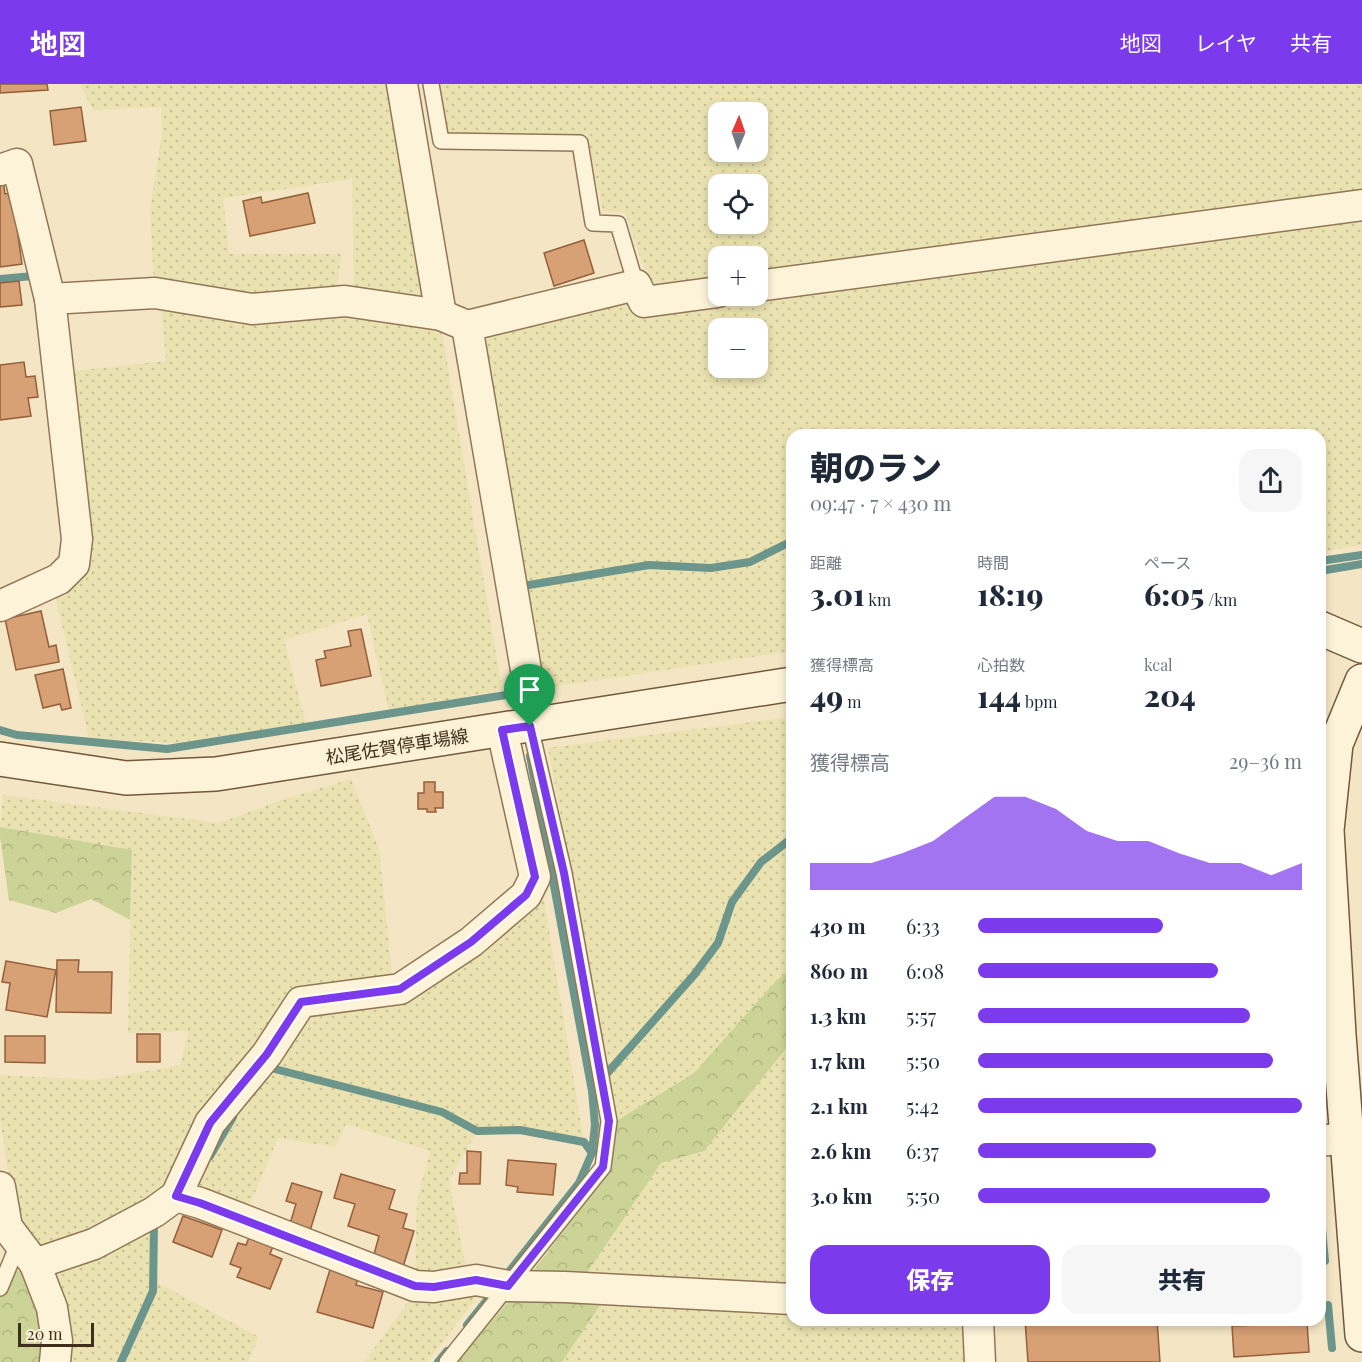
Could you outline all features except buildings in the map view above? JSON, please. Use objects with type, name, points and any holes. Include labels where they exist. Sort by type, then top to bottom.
[{"type":"main road","points":[[1326,631],[1362,646]]},
{"type":"main road","points":[[1362,681],[1336,744],[1327,830],[1343,1138],[1362,1335]]},
{"type":"main road","name":"松尾佐賀停車場線","points":[[0,759],[126,778],[216,774],[786,685]]},
{"type":"street","points":[[27,1253],[94,1244],[154,1212],[176,1196],[210,1123],[267,1054],[301,1002],[400,989],[471,942],[526,895],[535,877],[516,728],[532,705],[454,321],[402,84]]},
{"type":"street","points":[[0,606],[59,579],[74,564],[77,539],[50,299],[9,167]]},
{"type":"street","points":[[768,285],[1362,205]]},
{"type":"street","points":[[50,299],[155,293],[252,309],[345,301],[454,321],[636,285],[644,302],[708,293]]},
{"type":"street","points":[[0,1187],[7,1227],[27,1253],[52,1308],[57,1341],[56,1362]]},
{"type":"street","points":[[176,1196],[415,1286],[434,1287],[476,1280],[498,1284],[786,1299]]},
{"type":"street","points":[[978,1326],[980,1362]]},
{"type":"lane","points":[[431,84],[441,141],[580,143],[593,223],[618,224],[636,285]]},
{"type":"lane","points":[[447,1362],[498,1284],[603,1167],[609,1121],[564,873],[516,728]]},
{"type":"lane","points":[[535,877],[564,873]]},
{"type":"lane","points":[[0,1288],[27,1253]]},
{"type":"shaded area","points":[[80,84],[394,84],[431,307],[354,293],[352,179],[223,198],[229,254],[341,254],[336,297],[244,305],[154,286],[150,210],[162,134],[161,107],[93,110]]},
{"type":"shaded area","points":[[438,84],[1362,84],[1362,192],[768,274],[768,246],[708,246],[708,282],[651,290],[625,212],[603,211],[587,134],[447,134]]},
{"type":"shaded area","points":[[1362,216],[1362,545],[1326,551],[1326,429],[786,429],[786,652],[539,689],[479,334],[625,297],[637,315],[708,305],[768,306],[768,297]]},
{"type":"shaded area","points":[[160,300],[348,309],[441,326],[502,690],[389,711],[367,614],[284,640],[306,724],[174,743],[89,738],[54,591],[73,580],[65,372],[166,361]]},
{"type":"shaded area","points":[[786,718],[786,973],[775,982],[694,1073],[618,1120],[548,748]]},
{"type":"shaded area","points":[[351,779],[379,849],[393,982],[543,894],[584,1142],[520,1130],[477,1132],[449,1180],[467,1273],[415,1279],[417,1201],[430,1151],[346,1124],[335,1147],[278,1138],[246,1214],[173,1185],[96,1236],[31,1245],[16,1224],[0,1118],[0,1075],[96,1080],[181,1065],[188,1031],[128,1033],[132,850],[0,827],[3,795],[219,823],[287,798]]},
{"type":"shaded area","points":[[786,1048],[786,1326],[962,1326],[963,1362],[562,1362],[602,1302],[585,1276],[661,1162],[704,1151]]},
{"type":"shaded area","points":[[157,1219],[158,1283],[259,1337],[248,1362],[65,1362],[52,1269]]},
{"type":"shaded area","points":[[414,1294],[479,1295],[427,1362],[364,1362]]},
{"type":"green space","points":[[0,827],[132,850],[130,920],[91,899],[56,913],[9,900]]},
{"type":"green space","points":[[786,973],[786,1048],[704,1151],[661,1163],[585,1276],[531,1274],[612,1167],[618,1120],[694,1073],[775,982]]},
{"type":"green space","points":[[11,1271],[25,1271],[41,1304],[42,1362],[0,1362],[0,1298]]},
{"type":"green space","points":[[513,1296],[602,1302],[562,1362],[457,1362]]},
{"type":"waterway","points":[[0,279],[33,276],[32,272]]},
{"type":"waterway","points":[[529,585],[649,565],[711,568],[750,562],[786,544]]},
{"type":"waterway","points":[[1326,560],[1362,555]]},
{"type":"waterway","points":[[1326,570],[1362,564]]},
{"type":"waterway","points":[[0,730],[17,735],[167,749],[506,695]]},
{"type":"waterway","points":[[504,1278],[579,1183],[592,1153],[595,1125],[592,1091],[530,756]]},
{"type":"waterway","points":[[602,1079],[694,975],[718,943],[732,902],[761,862],[786,843]]},
{"type":"waterway","points":[[268,1072],[271,1068],[442,1112],[477,1131],[520,1130],[584,1142],[592,1153]]},
{"type":"waterway","points":[[210,1156],[233,1117]]},
{"type":"waterway","points":[[121,1362],[153,1291],[154,1224],[157,1222]]},
{"type":"waterway","points":[[467,1325],[495,1290]]},
{"type":"waterway","points":[[1328,1305],[1332,1348]]},
{"type":"waterway","points":[[438,1362],[447,1351]]},
{"type":"route","points":[[530,726],[564,873],[609,1121],[603,1167],[508,1286],[476,1280],[434,1287],[415,1286],[200,1203],[176,1196],[210,1123],[267,1054],[301,1002],[400,989],[471,942],[526,895],[535,877],[502,730],[530,726]]}]
